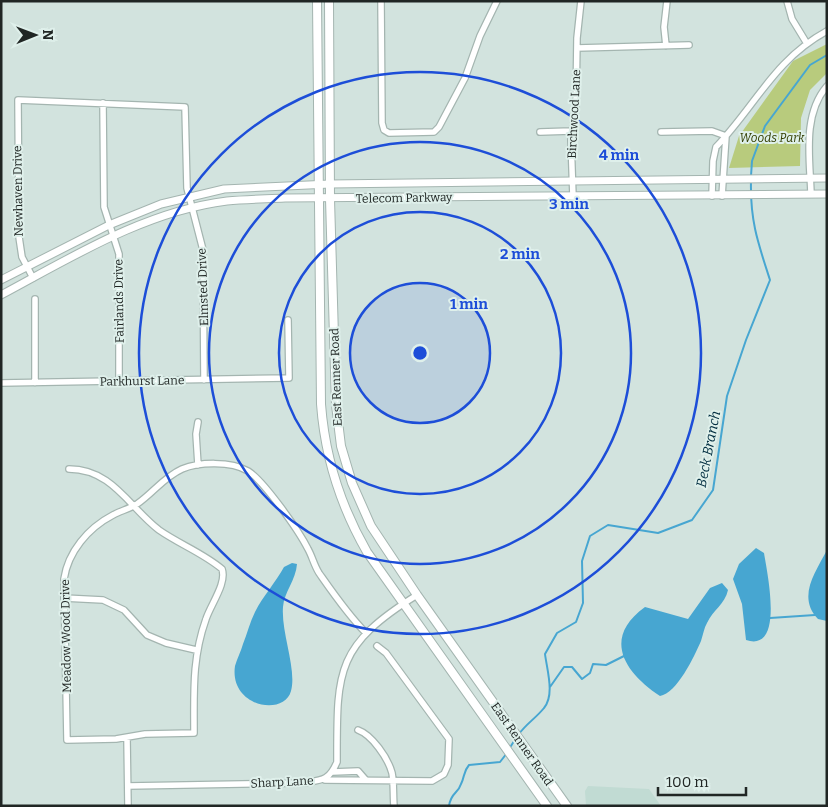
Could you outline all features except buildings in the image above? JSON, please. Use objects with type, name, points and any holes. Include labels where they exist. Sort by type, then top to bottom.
[{"type":"main road","name":"East Renner Road","points":[[317,1],[321,404],[326,453],[352,526],[403,604],[502,740],[547,806]]},
{"type":"main road","name":"East Renner Road","points":[[328,1],[330,199],[336,405],[341,446],[352,483],[371,526],[417,595],[527,748],[566,806]]},
{"type":"main road","points":[[536,791],[549,782]]},
{"type":"street","points":[[381,1],[382,123],[384,130],[389,133],[434,132],[439,127],[466,78],[480,36],[497,1]]},
{"type":"street","name":"Birchwood Lane","points":[[573,197],[571,131],[576,106],[577,48],[582,1]]},
{"type":"street","points":[[666,46],[667,1]]},
{"type":"street","points":[[787,1],[792,19],[806,42]]},
{"type":"street","points":[[712,196],[716,147],[788,57],[806,42],[827,31]]},
{"type":"street","points":[[577,48],[689,45]]},
{"type":"street","points":[[811,194],[812,109],[827,86]]},
{"type":"street","name":"Newhaven Drive","points":[[33,278],[22,257],[18,237],[18,100],[103,103]]},
{"type":"street","name":"Elmsted Drive","points":[[103,103],[185,107],[188,197],[203,250],[204,380]]},
{"type":"street","name":"Fairlands Drive","points":[[103,103],[104,207],[119,254],[119,381]]},
{"type":"street","points":[[540,132],[571,131]]},
{"type":"street","points":[[661,132],[712,131],[726,136]]},
{"type":"street","points":[[722,196],[726,136]]},
{"type":"street","points":[[715,152],[726,155]]},
{"type":"street","name":"Telecom Parkway","points":[[1,280],[109,225],[162,204],[247,186],[572,180],[827,178]]},
{"type":"street","name":"Telecom Parkway","points":[[1,295],[114,236],[155,219],[192,209],[234,201],[827,194]]},
{"type":"street","points":[[35,299],[35,382]]},
{"type":"street","name":"Parkhurst Lane","points":[[1,383],[289,378],[288,320]]},
{"type":"street","points":[[198,422],[198,465]]},
{"type":"street","name":"Meadow Wood Drive","points":[[127,738],[67,740],[65,571],[74,550],[81,540],[107,518],[134,506],[171,475],[198,465],[230,465],[249,471],[256,477],[304,541],[319,572],[366,632]]},
{"type":"street","points":[[69,469],[86,471],[106,479],[162,531],[210,559],[222,568],[224,574],[196,650],[194,733],[145,734],[127,738],[128,806]]},
{"type":"street","points":[[365,779],[358,771],[333,772],[337,762],[339,680],[352,651],[366,632],[417,595]]},
{"type":"street","points":[[64,598],[103,600],[124,610],[147,635],[166,644],[196,650]]},
{"type":"street","points":[[325,780],[357,781],[365,779],[392,781],[438,779],[444,774],[448,765],[449,739],[386,653],[377,646]]},
{"type":"street","points":[[358,730],[367,733],[387,762],[392,781],[394,806]]},
{"type":"street","name":"Sharp Lane","points":[[128,786],[303,783],[325,780],[333,772]]},
{"type":"shaded area","points":[[588,786],[649,789],[661,806],[586,806],[585,791]]},
{"type":"green space","name":"Woods Park","points":[[827,44],[827,73],[810,90],[801,118],[800,166],[729,168],[739,136],[793,61]]},
{"type":"water","points":[[756,548],[764,553],[771,608],[770,623],[766,635],[758,641],[746,640],[742,604],[733,579],[739,564]]},
{"type":"water","points":[[827,550],[827,621],[818,619],[812,611],[808,594],[813,576]]},
{"type":"water","points":[[292,563],[297,564],[296,570],[285,596],[283,607],[284,628],[292,672],[291,691],[286,699],[278,704],[258,704],[248,699],[240,691],[235,680],[235,666],[258,606],[284,567]]},
{"type":"water","points":[[722,583],[728,590],[726,595],[707,623],[701,641],[689,665],[673,688],[660,696],[647,687],[628,665],[623,654],[621,642],[624,631],[632,619],[645,607],[688,619],[710,588]]},
{"type":"waterway","name":"Beck Branch","points":[[751,176],[752,161],[765,126],[810,65],[827,55]]},
{"type":"waterway","name":"Beck Branch","points":[[519,734],[541,712],[547,703],[550,689],[545,654],[557,633],[576,622],[583,603],[582,561],[590,536],[608,525],[658,533],[692,520],[713,490],[727,396],[746,340],[770,280],[753,220],[751,181]]},
{"type":"waterway","points":[[770,618],[815,615]]},
{"type":"waterway","points":[[550,687],[564,667],[572,667],[582,679],[590,673],[593,664],[606,665],[624,656]]},
{"type":"waterway","name":"Beck Branch","points":[[509,749],[516,738]]},
{"type":"waterway","name":"Beck Branch","points":[[449,806],[451,798],[460,787],[469,765],[500,762],[507,753]]}]
